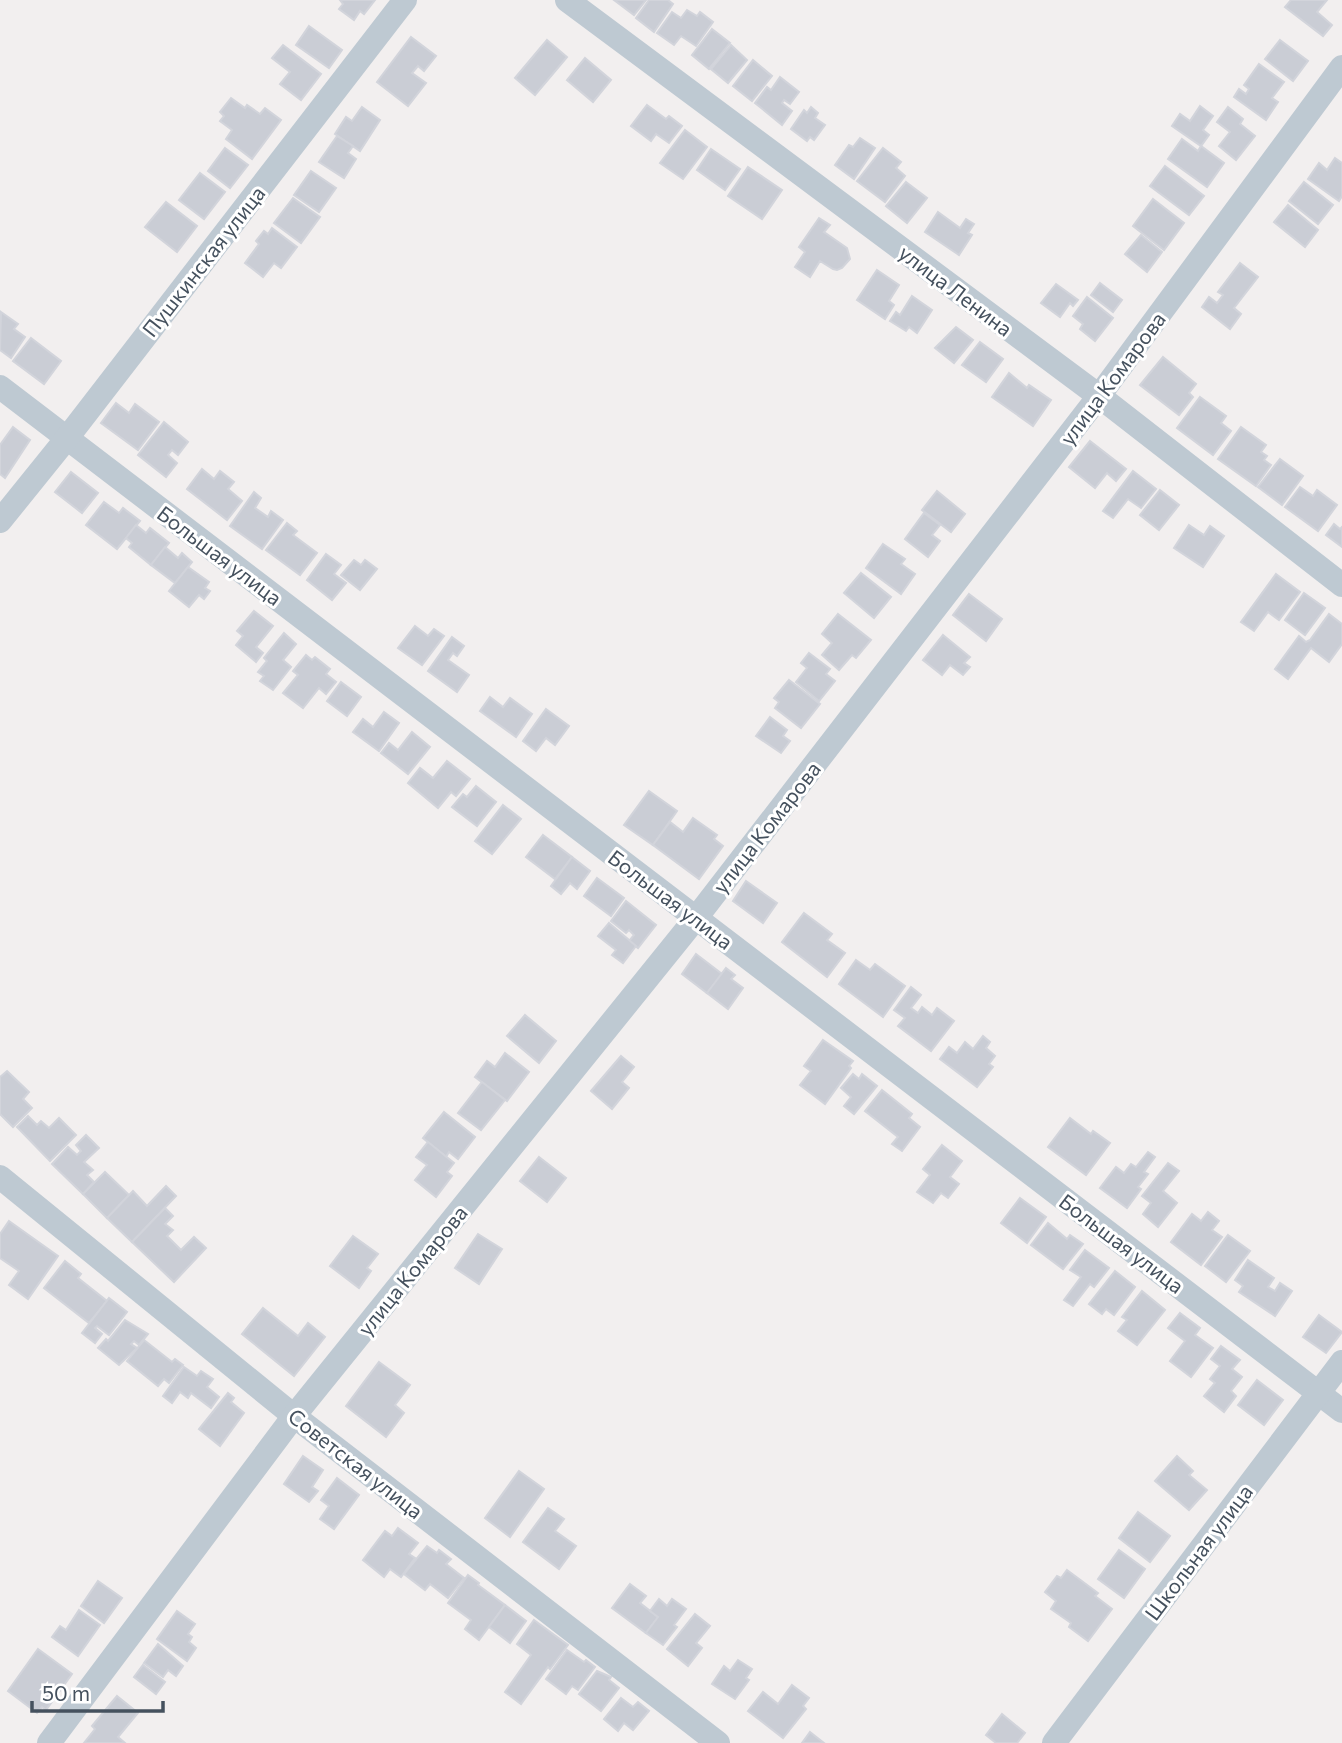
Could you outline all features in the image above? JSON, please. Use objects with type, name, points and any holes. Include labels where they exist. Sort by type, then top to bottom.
[{"type":"street","name":"Пушкинская улица","points":[[0,521],[405,0]]},
{"type":"street","name":"улица Ленина","points":[[567,0],[1099,397],[1342,585]]},
{"type":"street","name":"улица Комарова","points":[[49,1743],[294,1416],[696,918],[1099,397],[1342,66]]},
{"type":"street","name":"Большая улица","points":[[0,387],[1342,1411]]},
{"type":"street","name":"Советская улица","points":[[0,1177],[294,1416],[718,1743]]},
{"type":"street","name":"Школьная улица","points":[[1054,1743],[1342,1362]]},
{"type":"building","points":[[340,0],[375,0],[364,14],[360,11],[354,20],[339,9],[343,4]]},
{"type":"building","points":[[614,0],[646,0],[634,15]]},
{"type":"building","points":[[649,0],[668,0],[673,4],[654,32],[636,18]]},
{"type":"building","points":[[1291,0],[1327,0],[1317,12],[1332,25],[1323,36],[1285,7]]},
{"type":"building","points":[[687,10],[697,16],[700,12],[713,22],[696,46],[681,36],[674,45],[657,33],[672,12],[681,18]]},
{"type":"building","points":[[309,26],[342,50],[329,68],[296,45]]},
{"type":"building","points":[[712,29],[730,43],[709,69],[692,55]]},
{"type":"building","points":[[411,37],[436,56],[424,71],[418,66],[412,73],[426,83],[408,106],[377,82]]},
{"type":"building","points":[[547,40],[567,57],[535,95],[515,78]]},
{"type":"building","points":[[1280,40],[1308,61],[1293,81],[1265,59]]},
{"type":"building","points":[[283,45],[321,74],[301,100],[280,84],[290,72],[272,58]]},
{"type":"building","points":[[731,45],[747,60],[728,83],[711,69]]},
{"type":"building","points":[[585,58],[611,80],[593,102],[567,80]]},
{"type":"building","points":[[753,60],[772,76],[752,101],[733,86]]},
{"type":"building","points":[[1259,64],[1284,82],[1272,98],[1278,102],[1266,120],[1234,97],[1239,89],[1246,94],[1249,89],[1244,85]]},
{"type":"building","points":[[780,77],[799,92],[790,104],[784,100],[782,103],[792,111],[782,125],[755,103],[767,87],[771,90]]},
{"type":"building","points":[[231,98],[260,114],[265,108],[281,120],[252,159],[226,139],[232,130],[220,121],[224,116],[220,112]]},
{"type":"building","points":[[647,105],[666,119],[669,116],[682,126],[669,143],[656,134],[651,141],[631,126]]},
{"type":"building","points":[[1200,106],[1213,116],[1203,130],[1209,135],[1201,146],[1172,126],[1180,114],[1190,121]]},
{"type":"building","points":[[362,107],[380,120],[360,151],[335,134],[346,117],[352,121]]},
{"type":"building","points":[[811,107],[818,113],[815,118],[825,125],[814,140],[810,137],[807,141],[791,129],[804,110],[807,113]]},
{"type":"building","points":[[1228,107],[1243,119],[1240,124],[1255,136],[1236,160],[1219,146],[1230,132],[1217,122]]},
{"type":"building","points":[[685,130],[707,147],[683,179],[660,163]]},
{"type":"building","points":[[337,136],[353,146],[348,153],[356,159],[344,178],[319,162]]},
{"type":"building","points":[[860,138],[875,148],[854,179],[835,165],[849,145],[853,147]]},
{"type":"building","points":[[1182,139],[1198,151],[1201,146],[1224,163],[1207,187],[1168,159]]},
{"type":"building","points":[[225,148],[248,165],[230,188],[208,171]]},
{"type":"building","points":[[883,148],[901,162],[896,168],[905,176],[885,202],[857,181]]},
{"type":"building","points":[[711,149],[740,169],[725,190],[697,170]]},
{"type":"building","points":[[1335,158],[1342,163],[1342,196],[1339,201],[1308,179],[1319,163],[1327,170]]},
{"type":"building","points":[[1165,166],[1204,196],[1189,215],[1150,186]]},
{"type":"building","points":[[748,167],[782,190],[762,219],[728,196]]},
{"type":"building","points":[[311,171],[336,188],[319,212],[294,195]]},
{"type":"building","points":[[200,173],[225,192],[204,219],[179,200]]},
{"type":"building","points":[[906,182],[927,198],[907,223],[886,206]]},
{"type":"building","points":[[1304,182],[1333,205],[1318,224],[1289,201]]},
{"type":"building","points":[[293,198],[320,217],[301,243],[274,223]]},
{"type":"building","points":[[1153,199],[1184,223],[1164,250],[1133,226]]},
{"type":"building","points":[[166,202],[197,226],[177,252],[145,227]]},
{"type":"building","points":[[1288,205],[1318,230],[1305,247],[1274,222]]},
{"type":"building","points":[[938,212],[960,228],[966,219],[974,224],[968,233],[972,235],[959,255],[925,232]]},
{"type":"building","points":[[819,218],[830,225],[824,232],[847,248],[850,259],[837,270],[820,261],[810,277],[795,267],[805,252],[799,247]]},
{"type":"building","points":[[272,228],[297,247],[281,268],[274,263],[263,277],[245,263],[259,244],[256,241],[264,231],[268,234]]},
{"type":"building","points":[[1141,235],[1162,252],[1147,272],[1125,254]]},
{"type":"building","points":[[1240,263],[1258,277],[1234,308],[1241,314],[1230,329],[1202,307],[1209,297],[1217,303],[1223,295],[1218,292]]},
{"type":"building","points":[[877,270],[899,285],[889,301],[894,305],[885,319],[857,300]]},
{"type":"building","points":[[1100,283],[1122,300],[1113,312],[1091,295]]},
{"type":"building","points":[[1056,284],[1078,300],[1073,306],[1070,303],[1060,317],[1041,303]]},
{"type":"building","points":[[912,296],[932,310],[917,333],[909,327],[906,331],[890,321],[896,312],[900,315]]},
{"type":"building","points":[[1087,297],[1113,318],[1095,341],[1080,329],[1083,324],[1073,316]]},
{"type":"building","points":[[1,312],[18,324],[14,329],[25,337],[11,358],[0,350]]},
{"type":"building","points":[[956,327],[973,340],[954,363],[935,348]]},
{"type":"building","points":[[31,338],[61,361],[44,384],[13,361]]},
{"type":"building","points":[[980,342],[1003,359],[986,382],[962,365]]},
{"type":"building","points":[[1163,357],[1196,384],[1189,393],[1193,397],[1179,415],[1140,385]]},
{"type":"building","points":[[1009,373],[1027,388],[1029,385],[1051,400],[1033,426],[992,397]]},
{"type":"building","points":[[1200,397],[1226,416],[1221,423],[1231,431],[1213,455],[1177,428]]},
{"type":"building","points":[[116,403],[129,413],[135,404],[159,422],[138,450],[101,423]]},
{"type":"building","points":[[164,422],[188,442],[178,455],[172,450],[168,455],[177,463],[166,477],[138,455]]},
{"type":"building","points":[[13,427],[30,440],[5,478],[0,474],[0,445]]},
{"type":"building","points":[[1241,427],[1266,445],[1261,452],[1267,456],[1264,460],[1271,465],[1256,486],[1218,459]]},
{"type":"building","points":[[1090,441],[1126,469],[1116,481],[1107,473],[1095,488],[1069,467]]},
{"type":"building","points":[[1280,459],[1303,476],[1282,505],[1258,487]]},
{"type":"building","points":[[202,469],[214,479],[220,471],[234,482],[228,489],[242,501],[227,520],[187,489]]},
{"type":"building","points":[[1133,471],[1156,489],[1141,508],[1128,499],[1113,518],[1103,511]]},
{"type":"building","points":[[71,472],[98,493],[82,513],[55,492]]},
{"type":"building","points":[[1300,487],[1313,496],[1317,490],[1337,505],[1318,531],[1285,507]]},
{"type":"building","points":[[1160,490],[1179,505],[1159,530],[1140,515]]},
{"type":"building","points":[[937,491],[965,514],[951,532],[922,510]]},
{"type":"building","points":[[254,492],[261,498],[255,508],[268,517],[271,511],[283,520],[262,549],[230,526]]},
{"type":"building","points":[[104,502],[119,513],[123,508],[140,521],[117,549],[86,525]]},
{"type":"building","points":[[924,513],[940,525],[932,535],[940,541],[928,557],[905,539]]},
{"type":"building","points":[[287,523],[297,531],[293,535],[317,553],[300,575],[266,550]]},
{"type":"building","points":[[1334,524],[1340,529],[1342,527],[1342,547],[1326,535]]},
{"type":"building","points":[[136,525],[146,533],[150,528],[169,543],[151,565],[129,547],[132,543],[126,538]]},
{"type":"building","points":[[1189,525],[1204,535],[1210,526],[1224,536],[1203,567],[1174,548]]},
{"type":"building","points":[[883,544],[905,559],[901,564],[915,574],[901,594],[866,568]]},
{"type":"building","points":[[165,547],[178,558],[182,553],[192,562],[175,583],[151,565]]},
{"type":"building","points":[[326,554],[341,565],[334,574],[346,583],[332,600],[307,580]]},
{"type":"building","points":[[354,560],[361,565],[365,560],[377,569],[360,590],[341,575]]},
{"type":"building","points":[[188,567],[209,582],[205,588],[210,591],[204,599],[199,595],[189,607],[169,591]]},
{"type":"building","points":[[861,573],[891,597],[874,618],[844,593]]},
{"type":"building","points":[[1276,574],[1300,592],[1279,620],[1268,612],[1254,631],[1241,622]]},
{"type":"building","points":[[1304,593],[1325,608],[1305,635],[1285,620]]},
{"type":"building","points":[[969,594],[1002,619],[986,641],[953,615]]},
{"type":"building","points":[[254,611],[273,626],[256,647],[263,653],[256,662],[236,645],[243,636],[237,631]]},
{"type":"building","points":[[838,614],[871,640],[856,658],[852,655],[839,670],[822,655],[832,643],[822,634]]},
{"type":"building","points":[[1329,614],[1342,624],[1342,644],[1329,662],[1311,648],[1288,679],[1275,669],[1299,636],[1306,642],[1310,640]]},
{"type":"building","points":[[415,626],[428,636],[434,629],[444,636],[422,665],[398,648]]},
{"type":"building","points":[[284,633],[296,644],[283,660],[291,667],[273,690],[260,681],[264,676],[258,672],[267,661],[264,658]]},
{"type":"building","points":[[943,635],[970,657],[964,663],[970,667],[963,675],[950,665],[942,675],[923,660]]},
{"type":"building","points":[[452,637],[464,646],[457,656],[453,653],[448,660],[469,675],[457,692],[428,671]]},
{"type":"building","points":[[809,653],[830,669],[826,674],[835,681],[819,701],[796,682],[807,668],[801,663]]},
{"type":"building","points":[[306,655],[312,660],[315,657],[330,669],[326,674],[336,682],[326,694],[319,688],[303,708],[283,693],[298,675],[293,671]]},
{"type":"building","points":[[789,680],[820,704],[801,728],[775,708],[779,702],[774,698]]},
{"type":"building","points":[[341,682],[361,697],[347,716],[327,701]]},
{"type":"building","points":[[490,697],[503,707],[510,698],[532,714],[516,737],[480,711]]},
{"type":"building","points":[[546,709],[569,726],[555,745],[546,738],[536,751],[523,741]]},
{"type":"building","points":[[384,712],[399,723],[379,751],[353,732],[363,719],[373,727]]},
{"type":"building","points":[[770,717],[787,730],[783,736],[790,741],[781,753],[756,736]]},
{"type":"building","points":[[412,732],[430,747],[408,774],[381,753],[389,743],[398,750]]},
{"type":"building","points":[[447,761],[470,779],[456,796],[451,792],[438,808],[408,783],[420,768],[433,778]]},
{"type":"building","points":[[476,786],[496,802],[477,826],[452,807],[463,794],[467,797]]},
{"type":"building","points":[[649,791],[677,811],[653,845],[624,825]]},
{"type":"building","points":[[503,805],[521,819],[492,854],[475,841]]},
{"type":"building","points":[[693,818],[717,835],[714,839],[723,846],[699,879],[653,845],[670,822],[683,832]]},
{"type":"building","points":[[543,835],[572,857],[555,879],[526,857]]},
{"type":"building","points":[[572,857],[590,871],[577,889],[570,883],[561,894],[551,886]]},
{"type":"building","points":[[597,878],[624,898],[611,916],[584,896]]},
{"type":"building","points":[[746,881],[777,903],[763,923],[733,901]]},
{"type":"building","points":[[626,901],[656,925],[638,948],[629,941],[634,935],[629,930],[626,933],[611,921]]},
{"type":"building","points":[[804,913],[832,934],[827,940],[845,953],[827,977],[782,942]]},
{"type":"building","points":[[609,923],[636,946],[623,963],[612,955],[616,950],[598,936]]},
{"type":"building","points":[[696,954],[722,974],[707,993],[682,974]]},
{"type":"building","points":[[856,960],[870,970],[875,964],[905,986],[883,1017],[839,984]]},
{"type":"building","points":[[726,968],[735,975],[731,979],[743,988],[728,1009],[707,993]]},
{"type":"building","points":[[911,987],[921,995],[911,1008],[918,1013],[922,1007],[932,1015],[937,1008],[954,1021],[931,1051],[898,1026],[905,1018],[894,1010]]},
{"type":"building","points":[[525,1015],[556,1041],[539,1063],[507,1036]]},
{"type":"building","points":[[983,1036],[990,1042],[986,1048],[995,1056],[989,1064],[993,1067],[977,1087],[940,1059],[949,1047],[957,1053],[965,1042],[973,1049]]},
{"type":"building","points":[[823,1040],[853,1061],[849,1066],[851,1068],[825,1104],[800,1085],[811,1071],[804,1066]]},
{"type":"building","points":[[505,1053],[529,1072],[507,1101],[475,1077],[487,1061],[495,1067]]},
{"type":"building","points":[[621,1056],[634,1067],[622,1082],[629,1088],[612,1109],[591,1091]]},
{"type":"building","points":[[7,1071],[29,1092],[23,1099],[32,1108],[13,1127],[0,1114],[0,1077]]},
{"type":"building","points":[[853,1074],[859,1079],[862,1074],[877,1086],[854,1114],[844,1106],[851,1097],[841,1088]]},
{"type":"building","points":[[482,1082],[505,1100],[481,1130],[458,1113]]},
{"type":"building","points":[[882,1090],[912,1114],[909,1118],[920,1127],[902,1151],[892,1144],[898,1137],[865,1111]]},
{"type":"building","points":[[444,1112],[475,1137],[458,1159],[449,1152],[446,1157],[423,1138]]},
{"type":"building","points":[[28,1116],[37,1125],[41,1121],[49,1128],[59,1118],[76,1135],[50,1161],[17,1127]]},
{"type":"building","points":[[1070,1118],[1091,1134],[1093,1131],[1110,1143],[1086,1175],[1048,1147]]},
{"type":"building","points":[[86,1135],[99,1148],[84,1162],[93,1170],[87,1175],[94,1182],[83,1194],[52,1164],[68,1147],[77,1155],[81,1151],[76,1145]]},
{"type":"building","points":[[428,1142],[454,1163],[447,1172],[452,1176],[436,1197],[415,1180],[427,1165],[416,1157]]},
{"type":"building","points":[[942,1145],[962,1161],[950,1177],[959,1184],[948,1198],[941,1193],[933,1203],[917,1192],[930,1175],[923,1169]]},
{"type":"building","points":[[1148,1152],[1155,1157],[1144,1172],[1148,1174],[1138,1187],[1141,1189],[1127,1208],[1100,1188],[1116,1167],[1124,1173],[1131,1164],[1136,1167]]},
{"type":"building","points":[[539,1157],[566,1178],[547,1202],[520,1181]]},
{"type":"building","points":[[1168,1163],[1179,1171],[1163,1191],[1177,1203],[1158,1227],[1143,1214],[1151,1203],[1142,1196]]},
{"type":"building","points":[[105,1172],[129,1195],[107,1218],[83,1194]]},
{"type":"building","points":[[166,1186],[176,1196],[132,1242],[107,1218],[133,1191],[147,1206]]},
{"type":"building","points":[[1020,1198],[1046,1217],[1027,1243],[1001,1223]]},
{"type":"building","points":[[165,1208],[173,1216],[165,1224],[173,1230],[167,1236],[181,1250],[194,1237],[206,1248],[174,1282],[132,1242]]},
{"type":"building","points":[[1208,1212],[1219,1221],[1212,1230],[1222,1237],[1201,1265],[1171,1242],[1192,1214],[1201,1221]]},
{"type":"building","points":[[9,1221],[58,1256],[28,1299],[9,1285],[19,1271],[0,1258],[0,1234]]},
{"type":"building","points":[[1048,1223],[1067,1239],[1070,1235],[1083,1244],[1063,1269],[1031,1245]]},
{"type":"building","points":[[478,1234],[502,1249],[479,1284],[455,1268]]},
{"type":"building","points":[[1228,1235],[1250,1251],[1226,1282],[1205,1266]]},
{"type":"building","points":[[353,1236],[378,1254],[367,1268],[371,1271],[359,1288],[330,1266]]},
{"type":"building","points":[[1085,1250],[1109,1268],[1094,1287],[1090,1284],[1073,1306],[1064,1300],[1081,1277],[1070,1270]]},
{"type":"building","points":[[1248,1260],[1274,1278],[1268,1287],[1275,1291],[1280,1283],[1292,1291],[1275,1316],[1239,1292],[1243,1286],[1235,1280]]},
{"type":"building","points":[[65,1261],[81,1274],[78,1278],[107,1301],[89,1323],[44,1288]]},
{"type":"building","points":[[1115,1271],[1135,1287],[1114,1315],[1106,1309],[1102,1314],[1089,1304]]},
{"type":"building","points":[[1142,1291],[1165,1310],[1137,1345],[1118,1331],[1127,1320],[1122,1317]]},
{"type":"building","points":[[109,1298],[127,1312],[109,1335],[97,1326],[95,1328],[102,1334],[95,1343],[82,1333]]},
{"type":"building","points":[[263,1308],[298,1336],[308,1323],[325,1337],[294,1376],[242,1334]]},
{"type":"building","points":[[1180,1313],[1200,1328],[1195,1335],[1213,1348],[1191,1377],[1170,1361],[1185,1341],[1168,1328]]},
{"type":"building","points":[[1319,1315],[1342,1332],[1326,1353],[1303,1337]]},
{"type":"building","points":[[125,1320],[148,1334],[139,1345],[134,1341],[131,1344],[137,1348],[119,1365],[98,1348],[106,1339],[108,1341]]},
{"type":"building","points":[[144,1340],[172,1362],[175,1359],[183,1365],[169,1383],[164,1379],[158,1386],[127,1361]]},
{"type":"building","points":[[1221,1346],[1240,1360],[1232,1369],[1242,1377],[1231,1391],[1236,1396],[1224,1412],[1204,1396],[1215,1383],[1210,1379],[1220,1366],[1211,1359]]},
{"type":"building","points":[[379,1362],[410,1385],[395,1405],[404,1413],[386,1437],[346,1406]]},
{"type":"building","points":[[184,1367],[197,1376],[201,1371],[213,1379],[207,1387],[219,1397],[211,1408],[191,1393],[188,1398],[180,1392],[172,1403],[163,1396]]},
{"type":"building","points":[[1257,1380],[1283,1400],[1264,1425],[1238,1405]]},
{"type":"building","points":[[228,1393],[234,1398],[231,1402],[244,1413],[220,1446],[199,1429]]},
{"type":"building","points":[[303,1456],[323,1470],[312,1487],[318,1491],[309,1502],[284,1484]]},
{"type":"building","points":[[1177,1456],[1193,1471],[1189,1475],[1207,1490],[1189,1510],[1155,1481]]},
{"type":"building","points":[[519,1471],[544,1489],[510,1537],[485,1518]]},
{"type":"building","points":[[337,1478],[359,1495],[334,1529],[320,1519],[329,1506],[321,1500]]},
{"type":"building","points":[[548,1508],[564,1519],[555,1531],[576,1546],[559,1569],[523,1542]]},
{"type":"building","points":[[1138,1512],[1170,1536],[1150,1562],[1119,1538]]},
{"type":"building","points":[[398,1528],[418,1543],[409,1554],[415,1558],[401,1577],[390,1569],[384,1577],[363,1560],[385,1531],[392,1536]]},
{"type":"building","points":[[427,1546],[437,1553],[439,1550],[451,1559],[446,1564],[464,1578],[448,1598],[430,1584],[425,1590],[404,1574]]},
{"type":"building","points":[[1119,1550],[1145,1569],[1124,1598],[1098,1579]]},
{"type":"building","points":[[1067,1570],[1098,1593],[1095,1596],[1112,1609],[1088,1641],[1069,1627],[1071,1623],[1051,1609],[1056,1601],[1045,1592],[1057,1576],[1061,1578]]},
{"type":"building","points":[[468,1575],[505,1605],[479,1640],[465,1629],[471,1620],[448,1603]]},
{"type":"building","points":[[98,1581],[122,1598],[104,1623],[81,1606]]},
{"type":"building","points":[[630,1584],[646,1596],[640,1603],[658,1617],[646,1633],[612,1608]]},
{"type":"building","points":[[659,1599],[667,1606],[672,1599],[686,1609],[674,1625],[677,1627],[663,1645],[646,1633],[658,1617],[650,1611]]},
{"type":"building","points":[[505,1605],[526,1621],[510,1643],[489,1627]]},
{"type":"building","points":[[79,1610],[100,1625],[78,1656],[52,1637],[60,1626],[66,1630]]},
{"type":"building","points":[[177,1611],[195,1624],[188,1634],[192,1637],[189,1642],[196,1648],[187,1661],[157,1639]]},
{"type":"building","points":[[695,1614],[710,1626],[696,1643],[702,1648],[688,1666],[667,1649]]},
{"type":"building","points":[[534,1620],[568,1645],[521,1704],[505,1692],[531,1655],[517,1644]]},
{"type":"building","points":[[158,1644],[183,1666],[176,1676],[168,1670],[163,1677],[144,1663]]},
{"type":"building","points":[[38,1649],[72,1674],[46,1710],[42,1707],[37,1713],[8,1691]]},
{"type":"building","points":[[567,1650],[595,1667],[578,1690],[572,1686],[566,1694],[546,1679]]},
{"type":"building","points":[[738,1660],[752,1669],[746,1678],[749,1680],[735,1699],[712,1684],[724,1666],[730,1671]]},
{"type":"building","points":[[143,1665],[165,1682],[156,1694],[134,1677]]},
{"type":"building","points":[[597,1671],[611,1677],[609,1680],[619,1688],[601,1711],[579,1694]]},
{"type":"building","points":[[792,1685],[809,1698],[803,1706],[806,1709],[783,1738],[748,1711],[763,1692],[778,1704]]},
{"type":"building","points":[[117,1696],[138,1713],[118,1737],[125,1743],[84,1743],[95,1729],[92,1726]]},
{"type":"building","points":[[621,1698],[633,1707],[638,1702],[649,1711],[633,1730],[624,1723],[618,1731],[604,1719]]},
{"type":"building","points":[[1002,1714],[1025,1733],[1017,1743],[996,1743],[986,1735]]},
{"type":"building","points":[[810,1732],[824,1743],[802,1743]]}]
